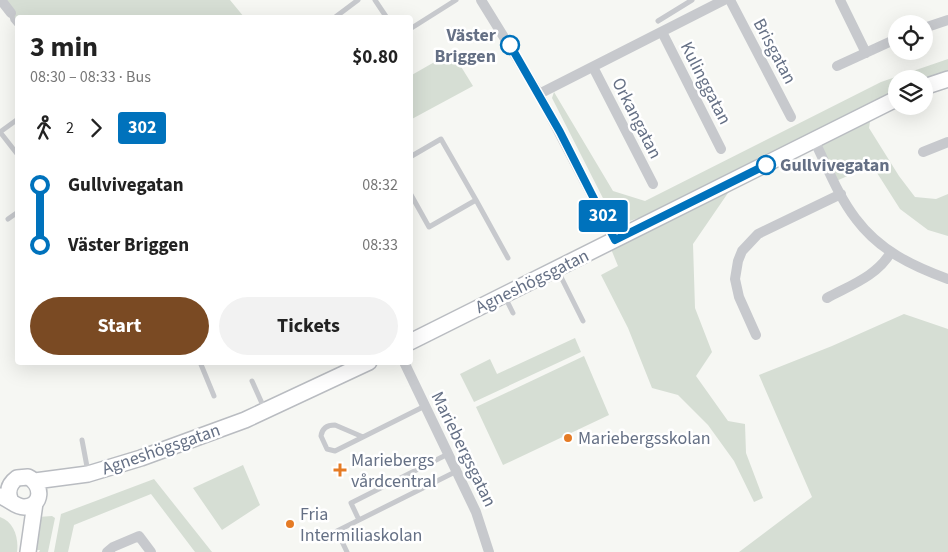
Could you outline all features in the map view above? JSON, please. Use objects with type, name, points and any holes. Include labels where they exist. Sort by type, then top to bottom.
[{"type":"street","points":[[1,0],[11,13]]},
{"type":"street","points":[[481,0],[539,94],[615,240]]},
{"type":"street","name":"Brisgatan","points":[[730,0],[791,117]]},
{"type":"street","points":[[840,0],[866,53]]},
{"type":"street","points":[[539,94],[720,1]]},
{"type":"street","points":[[933,25],[948,20]]},
{"type":"street","name":"Kulinggatan","points":[[662,32],[721,149]]},
{"type":"street","points":[[837,66],[888,43]]},
{"type":"street","name":"Orkangatan","points":[[593,67],[653,184]]},
{"type":"street","points":[[933,84],[948,79]]},
{"type":"street","name":"Agneshögsgatan","points":[[413,340],[888,103]]},
{"type":"street","points":[[814,140],[841,194],[862,226],[891,252],[922,270],[948,279]]},
{"type":"street","points":[[923,152],[948,142]]},
{"type":"street","points":[[756,335],[739,297],[735,278],[742,251],[758,234],[841,194]]},
{"type":"street","points":[[828,298],[873,273],[886,261],[891,252]]},
{"type":"street","name":"Agneshögsgatan","points":[[36,493],[24,477],[17,478],[6,485],[9,490],[10,501],[28,507],[36,493],[221,430],[363,365]]},
{"type":"street","name":"Mariebergsgatan","points":[[405,365],[476,512],[489,552]]},
{"type":"street","points":[[28,552],[36,493]]},
{"type":"street","points":[[10,501],[24,516],[30,536]]},
{"type":"street","points":[[107,552],[113,547],[139,536],[151,552]]},
{"type":"lane","points":[[338,15],[358,0]]},
{"type":"lane","points":[[375,0],[385,15]]},
{"type":"lane","points":[[413,26],[456,0]]},
{"type":"lane","points":[[658,21],[692,0]]},
{"type":"lane","points":[[11,13],[15,22]]},
{"type":"lane","points":[[15,121],[0,132],[15,151]]},
{"type":"lane","points":[[413,154],[441,139],[508,258]]},
{"type":"lane","points":[[413,198],[429,227],[476,200]]},
{"type":"lane","points":[[8,219],[15,214]]},
{"type":"lane","points":[[557,269],[583,321]]},
{"type":"lane","points":[[504,295],[513,313]]},
{"type":"lane","points":[[201,365],[214,396]]},
{"type":"lane","points":[[252,380],[266,411]]},
{"type":"lane","points":[[362,437],[335,425],[330,425],[323,429],[321,436],[325,447],[334,451],[425,406]]},
{"type":"lane","points":[[82,440],[88,474]]},
{"type":"lane","points":[[359,520],[351,503],[449,454]]},
{"type":"lane","points":[[347,552],[337,531],[457,471]]},
{"type":"shaded area","points":[[6,0],[230,0],[242,15],[15,15],[15,19],[2,3]]},
{"type":"shaded area","points":[[452,52],[473,86],[413,118],[413,74]]},
{"type":"shaded area","points":[[948,59],[948,72],[933,76],[933,70],[916,70]]},
{"type":"shaded area","points":[[888,80],[888,96],[796,143],[759,157],[747,166],[665,209],[627,222],[621,221],[608,208],[552,98],[554,92],[613,191],[645,201]]},
{"type":"shaded area","points":[[871,115],[869,128],[899,176],[915,197],[936,199],[948,194],[948,236],[928,230],[900,209],[872,165],[834,182],[812,145]]},
{"type":"shaded area","points":[[730,190],[693,244],[695,308],[712,352],[696,376],[728,421],[745,424],[746,453],[763,498],[754,502],[734,461],[708,425],[678,395],[652,388],[628,328],[601,275],[618,266],[611,249]]},
{"type":"shaded area","points":[[904,314],[948,329],[948,552],[739,552],[812,497],[759,375],[832,346]]},
{"type":"shaded area","points":[[575,338],[581,352],[474,402],[460,374],[490,359],[497,374]]},
{"type":"shaded area","points":[[584,356],[609,415],[503,465],[476,407]]},
{"type":"shaded area","points":[[243,465],[260,505],[222,530],[193,488]]},
{"type":"shaded area","points":[[154,479],[212,552],[195,552],[151,494],[74,525],[68,552],[54,552],[61,514]]},
{"type":"shaded area","points":[[52,516],[55,518],[48,552],[39,552],[40,550],[37,550],[36,534],[38,517]]},
{"type":"shaded area","points":[[0,517],[9,523],[14,531],[17,541],[17,552],[0,552]]},
{"type":"bus line","name":"302","points":[[510,45],[560,132],[615,240],[766,165]]},
{"type":"place","name":"Väster Briggen","points":[[510,45]]},
{"type":"place","name":"Gullvivegatan","points":[[766,165]]},
{"type":"place","name":"Mariebergsskolan","points":[[568,438]]},
{"type":"place","name":"Mariebergs vårdcentral","points":[[340,470]]},
{"type":"place","name":"Fria Intermiliaskolan","points":[[290,524]]}]
